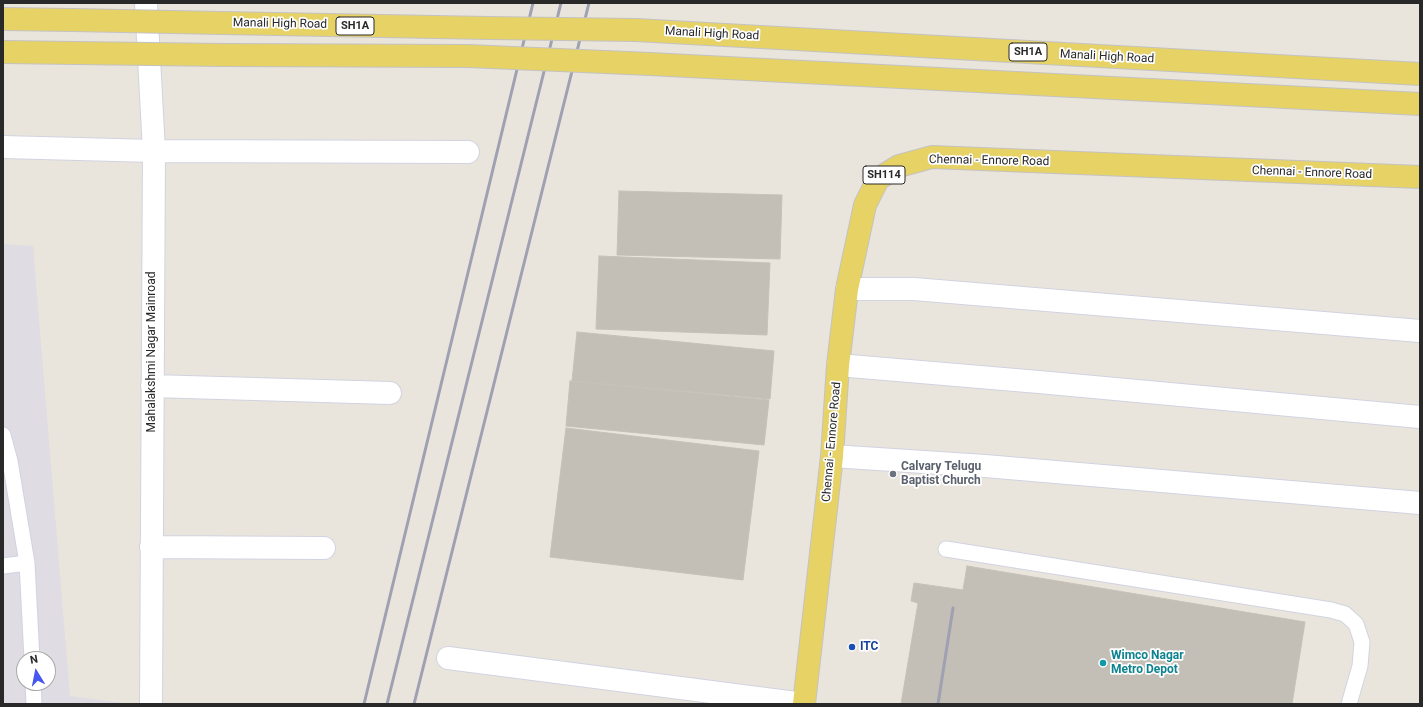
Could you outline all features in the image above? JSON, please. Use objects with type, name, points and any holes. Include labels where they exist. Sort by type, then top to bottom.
[{"type":"main road","name":"Manali High Road","points":[[3,19],[636,30],[1420,74]]},
{"type":"main road","points":[[3,52],[468,56],[1420,104]]},
{"type":"main road","name":"Chennai - Ennore Road","points":[[804,704],[832,456],[838,365],[847,289],[865,205],[878,179],[899,166],[932,157],[1420,177]]},
{"type":"street","name":"Mahalakshmi Nagar Mainroad","points":[[146,3],[154,151],[151,704]]},
{"type":"street","points":[[3,147],[154,151],[468,152]]},
{"type":"street","points":[[847,289],[914,289],[1420,331]]},
{"type":"street","points":[[838,365],[1420,417]]},
{"type":"street","points":[[152,386],[390,393]]},
{"type":"street","points":[[832,456],[985,466],[1420,503]]},
{"type":"street","points":[[151,547],[324,548]]},
{"type":"street","points":[[448,658],[804,704]]},
{"type":"lane","points":[[3,435],[6,461],[26,563],[32,651]]},
{"type":"lane","points":[[946,549],[1331,610],[1345,614],[1356,624],[1362,642],[1360,666],[1349,704]]},
{"type":"lane","points":[[3,566],[26,563]]},
{"type":"lane","points":[[33,691],[34,704]]},
{"type":"shaded area","points":[[3,244],[33,246],[70,696],[130,704],[3,704]]},
{"type":"building","points":[[619,191],[782,195],[780,259],[617,255]]},
{"type":"building","points":[[599,256],[770,263],[767,335],[596,329]]},
{"type":"building","points":[[577,332],[774,351],[770,399],[572,381]]},
{"type":"building","points":[[570,381],[769,400],[764,445],[566,426]]},
{"type":"building","points":[[566,428],[759,451],[743,580],[550,557]]},
{"type":"building","name":"Wimco Nagar Metro Depot","points":[[967,566],[1305,622],[1292,704],[901,704],[918,603],[911,601],[914,583],[963,590]]},
{"type":"railway","points":[[364,704],[533,3]]},
{"type":"railway","points":[[387,704],[561,3]]},
{"type":"railway","points":[[414,704],[589,3]]},
{"type":"railway","points":[[938,704],[953,608]]},
{"type":"place","name":"Calvary Telugu Baptist Church","points":[[893,474]]},
{"type":"place","name":"ITC","points":[[852,647]]},
{"type":"place","name":"Wimco Nagar Metro Depot","points":[[1103,663]]}]
